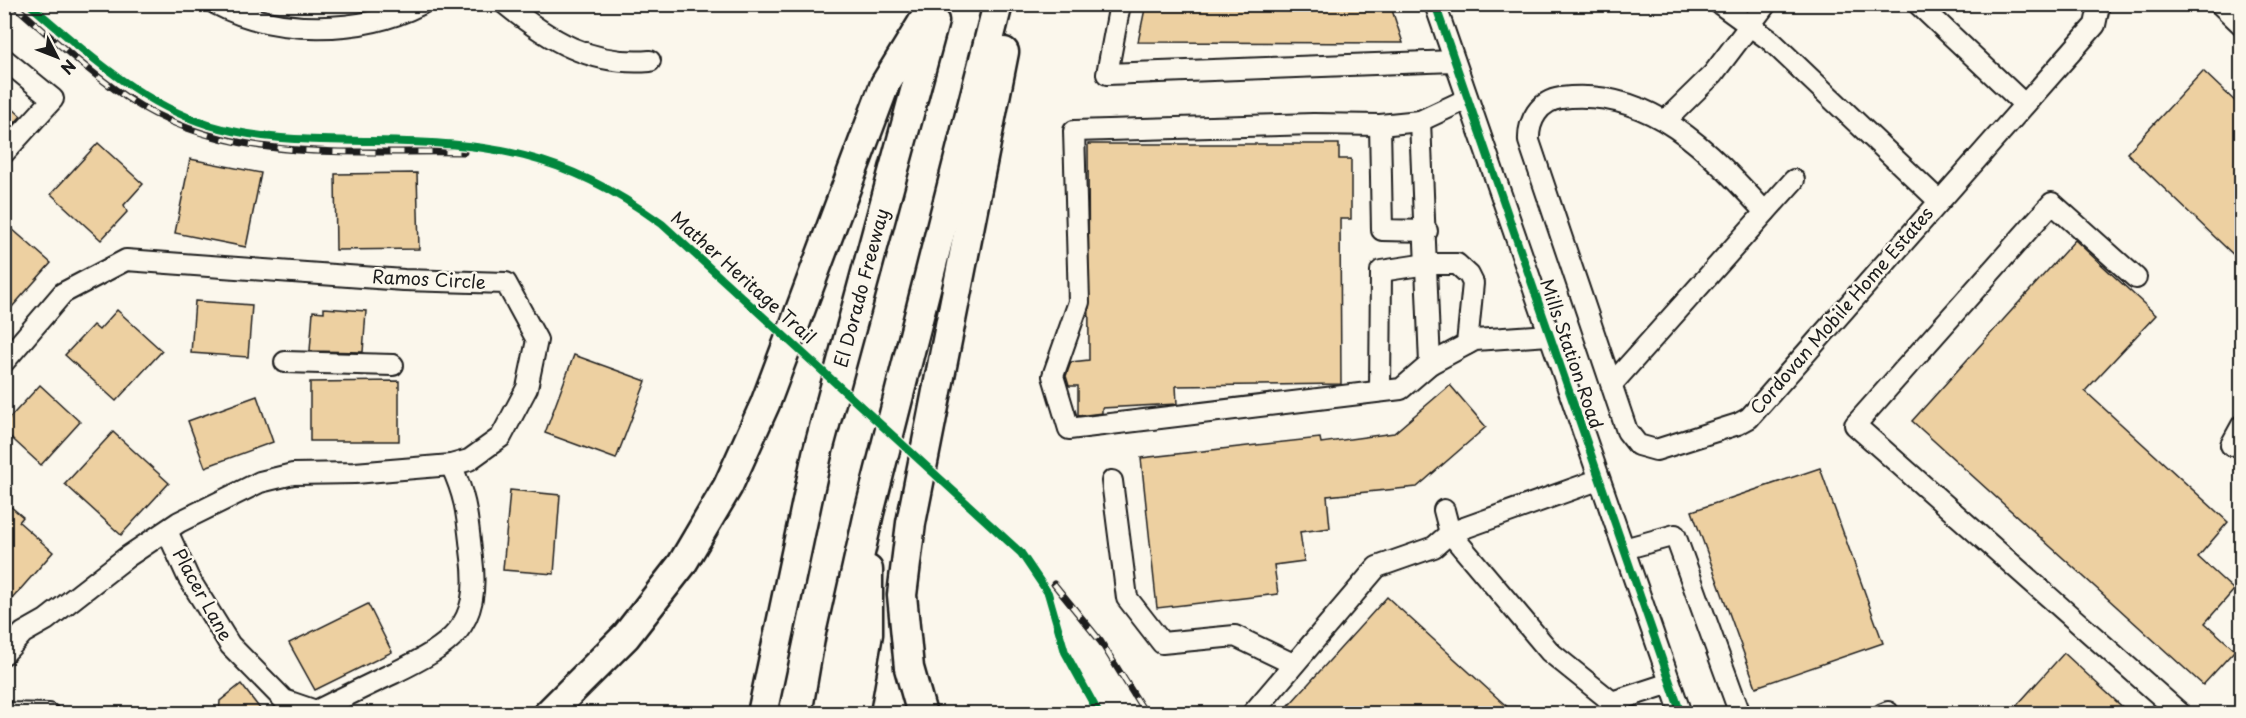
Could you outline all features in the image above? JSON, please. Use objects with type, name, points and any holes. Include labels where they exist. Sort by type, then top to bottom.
[{"type":"highway","points":[[548,714],[626,636],[682,564],[728,486],[765,404],[885,84],[936,4]]},
{"type":"highway","name":"El Dorado Freeway","points":[[762,714],[817,454],[936,4]]},
{"type":"highway","points":[[828,714],[841,638],[869,513],[998,4]]},
{"type":"highway","points":[[922,714],[909,668],[902,595],[911,523],[1014,4]]},
{"type":"highway","points":[[854,714],[868,634],[869,513]]},
{"type":"street","points":[[216,4],[258,21],[327,26],[387,18],[421,4]]},
{"type":"street","points":[[505,4],[544,35],[577,51],[612,61],[650,61]]},
{"type":"street","points":[[1120,4],[1107,74],[1454,61]]},
{"type":"street","name":"Mills Station Road","points":[[1435,4],[1681,714]]},
{"type":"street","name":"Cordovan Mobile Home Estates","points":[[1720,4],[1771,41],[1940,201]]},
{"type":"street","points":[[1666,120],[1713,74],[1766,4]]},
{"type":"street","points":[[1918,4],[2024,104]]},
{"type":"street","name":"Cordovan Mobile Home Estates","points":[[1765,212],[1708,152],[1666,120],[1638,106],[1580,96],[1546,103],[1538,110],[1528,130],[1529,141],[1627,431],[1638,445],[1656,450],[1738,424],[1749,418],[2095,25],[2098,11],[2095,4]]},
{"type":"street","points":[[2220,4],[2241,25]]},
{"type":"street","points":[[4,59],[53,99],[4,153]]},
{"type":"street","points":[[1467,99],[1420,121],[1380,125],[1313,124],[1074,131],[1079,302],[1053,376],[1069,429],[1401,389],[1430,364],[1475,340],[1549,335]]},
{"type":"street","points":[[1420,121],[1430,364]]},
{"type":"street","points":[[1380,125],[1382,230],[1426,231]]},
{"type":"street","points":[[1612,384],[1794,180]]},
{"type":"street","points":[[2136,278],[2052,203],[1855,425],[2181,714]]},
{"type":"street","name":"Ramos Circle","points":[[4,362],[63,293],[126,260],[404,280],[506,283],[537,340],[527,388],[501,437],[469,460],[451,465],[356,473],[294,474],[260,482],[204,508],[167,531],[45,620],[23,633],[4,654]]},
{"type":"street","points":[[1380,391],[1381,271],[1427,264],[1456,264],[1469,274],[1473,283],[1467,344]]},
{"type":"street","points":[[285,362],[393,366]]},
{"type":"street","points":[[2231,445],[2241,425]]},
{"type":"street","name":"Placer Lane","points":[[167,531],[188,577],[230,645],[284,700],[316,711],[435,653],[464,623],[471,605],[476,577],[467,506],[451,465]]},
{"type":"street","points":[[1252,714],[1377,567],[1434,547],[1450,533],[1599,480]]},
{"type":"street","points":[[1112,481],[1127,598],[1162,643],[1235,636],[1293,664]]},
{"type":"street","points":[[1444,510],[1450,533],[1550,652],[1616,708],[1670,683]]},
{"type":"street","points":[[1624,549],[1676,535],[1740,714]]},
{"type":"street","points":[[4,712],[49,714]]},
{"type":"building","points":[[1146,4],[1390,4],[1403,43],[1138,42]]},
{"type":"building","points":[[2203,71],[2241,107],[2241,262],[2127,153]]},
{"type":"building","points":[[4,101],[21,116],[4,135]]},
{"type":"building","points":[[98,143],[143,184],[124,205],[127,212],[101,240],[51,194]]},
{"type":"building","points":[[1088,144],[1339,144],[1339,159],[1351,159],[1351,219],[1340,219],[1341,384],[1176,386],[1177,404],[1102,408],[1102,413],[1078,416],[1078,386],[1069,386],[1066,376],[1071,362],[1089,360]]},
{"type":"building","points":[[190,159],[261,173],[246,247],[175,233]]},
{"type":"building","points":[[417,173],[419,249],[336,250],[335,174]]},
{"type":"building","points":[[4,222],[51,263],[4,316]]},
{"type":"building","points":[[2075,240],[2156,315],[2085,391],[2228,522],[2198,557],[2234,590],[2205,623],[2235,650],[2203,685],[1912,421]]},
{"type":"building","points":[[195,301],[252,305],[248,357],[191,353]]},
{"type":"building","points":[[324,308],[366,311],[363,352],[310,351],[313,311],[324,312]]},
{"type":"building","points":[[117,310],[162,351],[116,401],[65,355],[93,325],[99,330]]},
{"type":"building","points":[[574,355],[646,381],[616,459],[545,433]]},
{"type":"building","points":[[399,381],[399,441],[310,441],[310,382]]},
{"type":"building","points":[[40,385],[80,422],[41,465],[4,431],[4,424]]},
{"type":"building","points":[[1450,385],[1486,427],[1417,487],[1327,496],[1330,528],[1300,532],[1304,561],[1274,565],[1278,594],[1157,608],[1141,458],[1320,438],[1321,443],[1394,433]]},
{"type":"building","points":[[257,396],[273,442],[205,467],[188,421]]},
{"type":"building","points":[[113,432],[169,483],[121,535],[65,484]]},
{"type":"building","points":[[1820,468],[1883,643],[1756,687],[1692,511]]},
{"type":"building","points":[[510,490],[560,495],[554,574],[503,570]]},
{"type":"building","points":[[4,501],[23,517],[19,522],[53,552],[4,608]]},
{"type":"building","points":[[1387,597],[1515,714],[1281,714]]},
{"type":"building","points":[[368,604],[392,652],[315,690],[289,643]]},
{"type":"building","points":[[2064,653],[2130,714],[2009,714]]},
{"type":"building","points":[[241,684],[264,714],[219,714],[220,701]]},
{"type":"railway","points":[[13,4],[111,87],[165,119],[205,134],[247,144],[333,152],[464,152]]},
{"type":"railway","points":[[1054,584],[1101,642],[1146,714]]},
{"type":"cycle path","name":"Mather Heritage Trail","points":[[29,4],[113,74],[159,103],[209,125],[269,137],[414,142],[490,149],[524,156],[557,166],[591,181],[662,224],[1021,553],[1048,593],[1065,652],[1099,714]]},
{"type":"cycle path","points":[[1435,4],[1681,714]]}]
